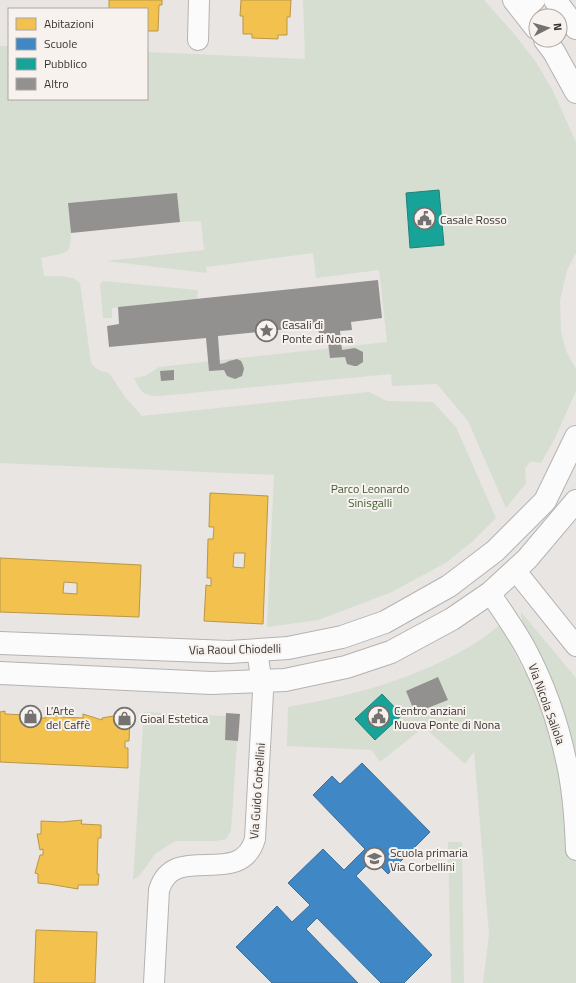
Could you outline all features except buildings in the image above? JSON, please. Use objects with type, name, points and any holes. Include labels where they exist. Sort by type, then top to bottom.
[{"type":"main road","points":[[560,2],[576,28]]},
{"type":"main road","points":[[551,48],[576,92]]},
{"type":"main road","name":"Via Raoul Chiodelli","points":[[0,643],[212,652],[257,650],[288,648],[342,637],[385,622],[449,586],[495,551],[545,501],[576,437]]},
{"type":"main road","points":[[0,673],[208,683],[286,680],[346,667],[392,652],[452,619],[490,592],[527,559],[576,501]]},
{"type":"street","points":[[198,40],[199,0]]},
{"type":"street","points":[[515,570],[576,646]]},
{"type":"street","name":"Via Nicola Saliola","points":[[490,592],[526,649],[543,686],[559,731],[568,768],[576,850]]},
{"type":"street","name":"Via Guido Corbellini","points":[[154,983],[158,890],[164,878],[170,872],[183,866],[233,863],[242,859],[250,852],[253,846],[255,839],[263,692],[257,650]]},
{"type":"green space","name":"Parco Leonardo Sinisgalli","points":[[303,0],[484,0],[515,35],[536,62],[553,91],[576,142],[576,253],[567,270],[560,300],[561,332],[567,353],[576,369],[576,391],[555,438],[541,463],[531,461],[525,468],[526,483],[506,508],[468,421],[437,384],[392,386],[391,374],[160,396],[146,394],[141,390],[134,378],[145,376],[159,367],[387,342],[379,270],[316,278],[313,253],[206,267],[207,273],[106,261],[204,250],[201,221],[180,222],[177,193],[68,203],[71,229],[69,249],[63,253],[41,258],[44,276],[63,276],[73,278],[80,283],[91,362],[98,370],[109,373],[125,397],[142,416],[369,392],[387,401],[433,402],[456,427],[496,518],[473,541],[447,562],[392,592],[318,620],[267,627],[274,475],[0,463],[0,46],[8,46],[8,100],[148,100],[148,52],[305,59]]},
{"type":"green space","points":[[103,281],[198,290],[197,299],[112,308],[112,318],[103,318],[100,284]]},
{"type":"green space","points":[[521,612],[576,678],[576,983],[483,983],[489,934],[474,752],[465,764],[424,727],[380,762],[372,750],[287,746],[288,707],[360,692],[406,677],[451,657],[476,643],[500,625],[525,673]]},
{"type":"green space","points":[[144,712],[226,716],[225,740],[237,741],[231,831],[226,839],[216,841],[175,841],[155,854],[140,875],[133,880]]},
{"type":"green space","points":[[448,842],[462,842],[464,983],[451,983]]},
{"type":"place","name":"Casale Rosso","points":[[425,219]]},
{"type":"place","name":"Casali di Ponte di Nona","points":[[267,331]]},
{"type":"place","name":"L’Arte del Caffè","points":[[30,717]]},
{"type":"place","name":"Centro anziani Nuova Ponte di Nona","points":[[379,717]]},
{"type":"place","name":"Gioal Estetica","points":[[124,718]]},
{"type":"place","name":"Scuola primaria Via Corbellini","points":[[375,859]]}]
